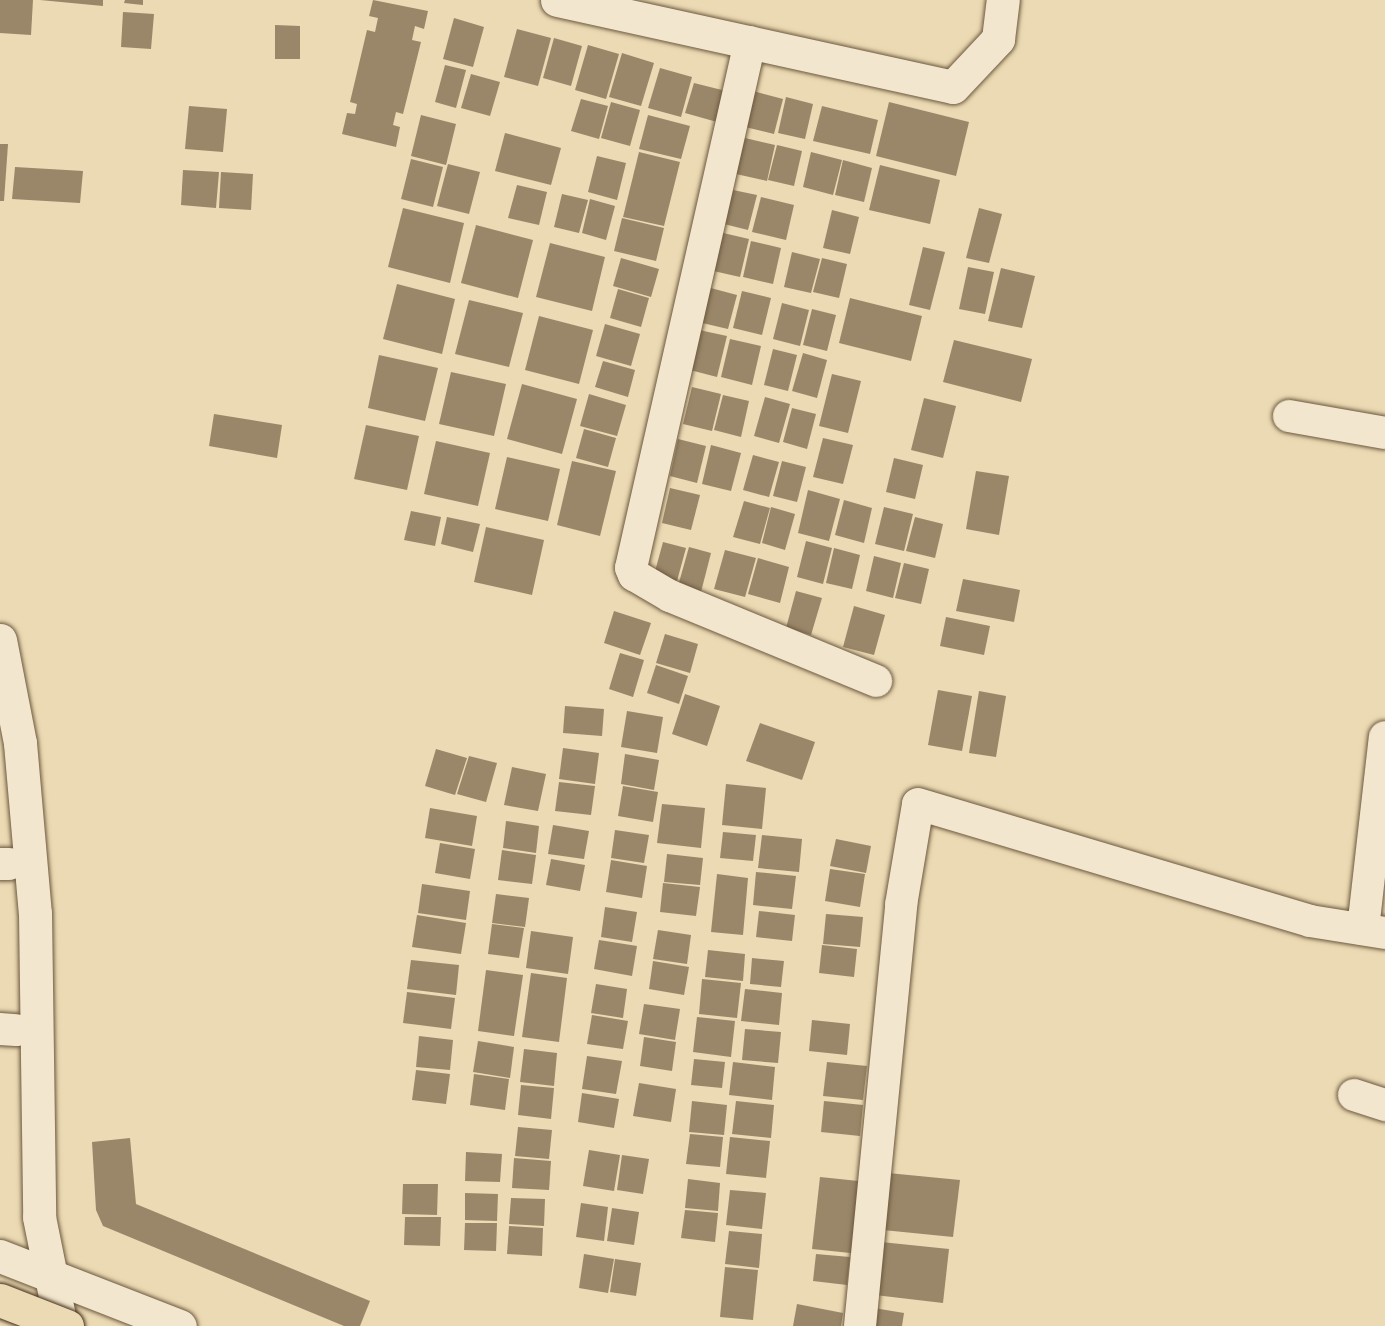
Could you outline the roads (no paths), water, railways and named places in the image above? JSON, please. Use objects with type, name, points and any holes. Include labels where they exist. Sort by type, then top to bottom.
[{"type":"main road","points":[[557,0],[953,87],[998,39],[1003,0]]},
{"type":"main road","points":[[0,640],[20,743],[35,913],[39,1217],[25,1266],[61,1326]]},
{"type":"main road","points":[[0,759],[5,864],[8,1030],[18,1218],[25,1266],[40,1326]]},
{"type":"main road","points":[[25,1266],[180,1326]]},
{"type":"main road","points":[[0,1300],[67,1326]]},
{"type":"street","points":[[750,42],[632,568],[634,575],[670,596],[876,681]]},
{"type":"street","points":[[1289,416],[1385,433]]},
{"type":"street","points":[[860,1326],[901,905],[918,804],[1310,921],[1374,931],[1385,737]]},
{"type":"street","points":[[1354,1095],[1385,1106]]}]
